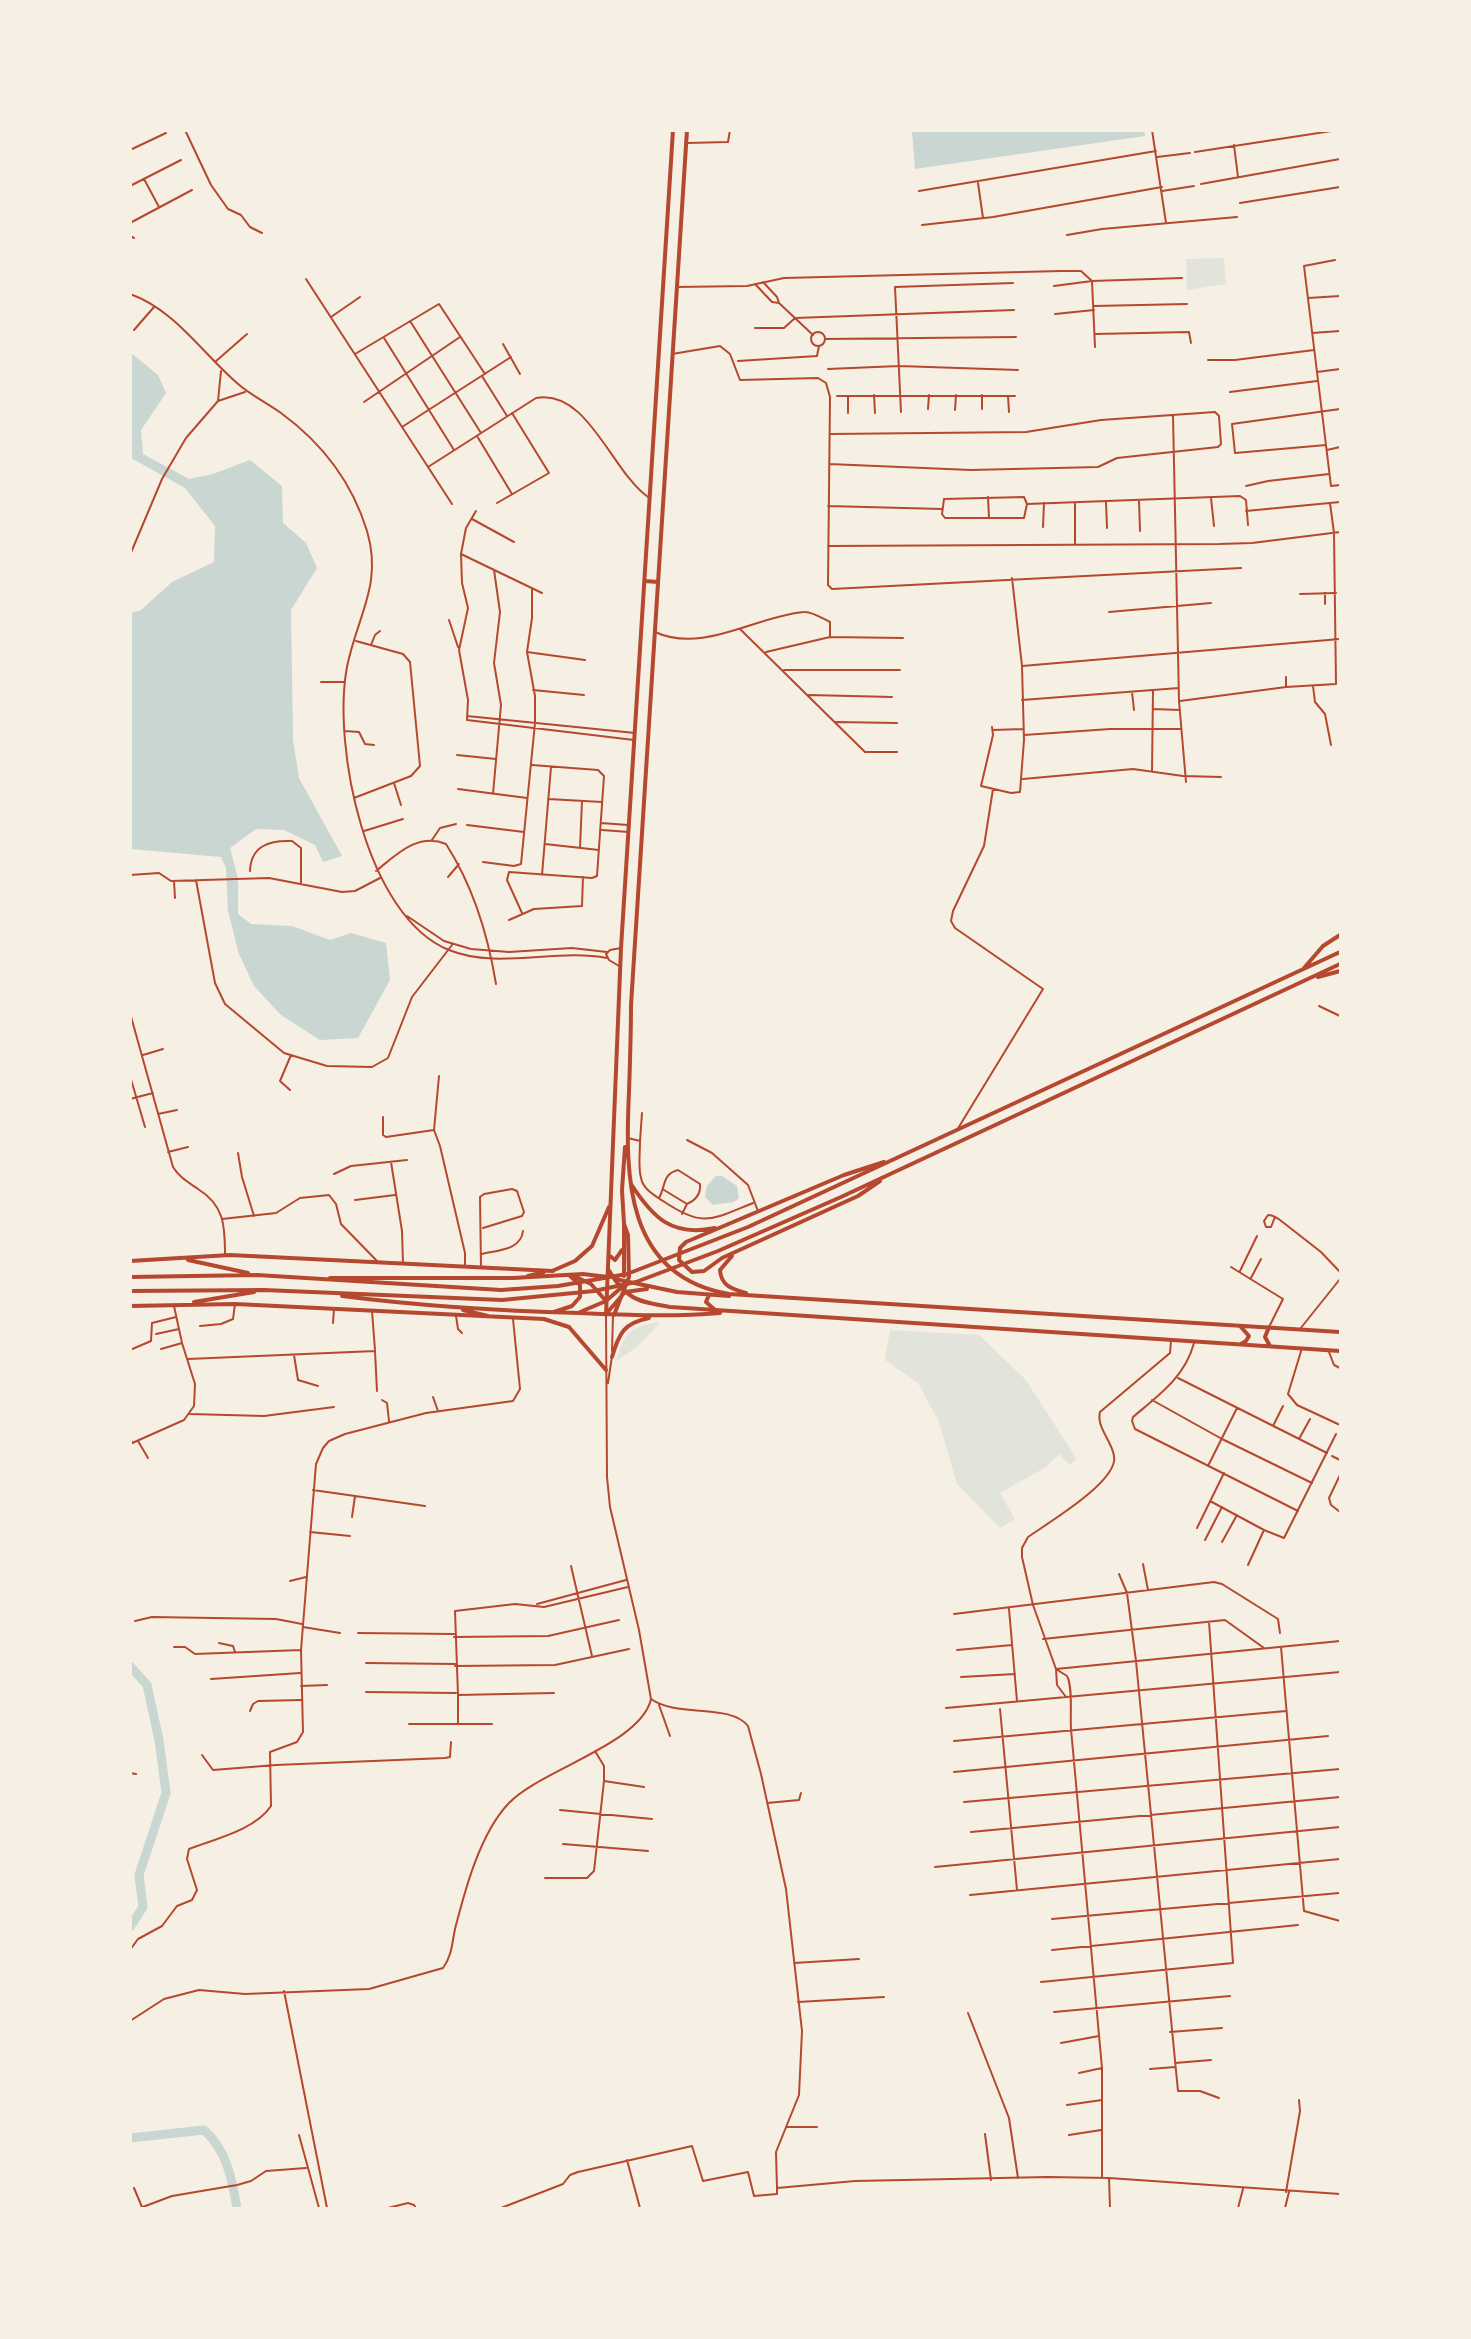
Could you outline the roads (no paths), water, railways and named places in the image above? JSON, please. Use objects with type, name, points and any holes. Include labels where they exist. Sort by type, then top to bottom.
[{"type":"main road","points":[[606,1315],[621,948],[673,130]]},
{"type":"main road","points":[[687,130],[632,1005],[626,1140],[629,1181],[638,1218],[655,1251],[677,1275],[717,1292],[759,1297]]},
{"type":"main road","points":[[645,581],[658,582]]},
{"type":"main road","points":[[1304,969],[1323,946],[1341,935]]},
{"type":"main road","points":[[130,1277],[188,1274],[257,1275],[483,1290],[525,1289],[608,1279],[666,1261],[748,1227],[1341,952]]},
{"type":"main road","points":[[130,1291],[190,1288],[502,1300],[583,1293],[636,1282],[766,1230],[888,1175],[1338,965]]},
{"type":"main road","points":[[1308,979],[1340,971]]},
{"type":"main road","points":[[626,1140],[622,1190],[626,1283]]},
{"type":"main road","points":[[888,1175],[858,1196],[697,1273],[679,1260],[680,1248],[686,1242],[844,1175],[902,1156]]},
{"type":"main road","points":[[629,1181],[645,1205],[670,1225],[693,1231],[720,1227]]},
{"type":"main road","points":[[513,1278],[553,1271],[575,1261],[592,1246],[610,1205]]},
{"type":"main road","points":[[613,1315],[626,1283],[628,1235],[624,1224]]},
{"type":"main road","points":[[609,1253],[615,1260],[623,1249]]},
{"type":"main road","points":[[735,1253],[720,1270],[723,1282],[729,1288],[759,1297]]},
{"type":"main road","points":[[130,1261],[225,1256],[553,1271]]},
{"type":"main road","points":[[181,1259],[257,1275]]},
{"type":"main road","points":[[608,1268],[623,1290],[640,1302],[730,1312],[1171,1338],[1341,1351]]},
{"type":"main road","points":[[314,1278],[403,1276],[513,1278],[569,1275],[608,1277],[657,1289],[709,1295],[1341,1332]]},
{"type":"main road","points":[[569,1275],[591,1284],[606,1301],[613,1315]]},
{"type":"main road","points":[[550,1314],[572,1306],[580,1297],[578,1280],[569,1275]]},
{"type":"main road","points":[[578,1313],[606,1301],[623,1290],[657,1289]]},
{"type":"main road","points":[[184,1303],[264,1290]]},
{"type":"main road","points":[[606,1315],[623,1290]]},
{"type":"main road","points":[[313,1292],[449,1307],[550,1314],[656,1316],[730,1312]]},
{"type":"main road","points":[[709,1295],[706,1302],[716,1310]]},
{"type":"main road","points":[[130,1305],[235,1304],[555,1321],[569,1327],[606,1370]]},
{"type":"main road","points":[[449,1307],[500,1318]]},
{"type":"main road","points":[[531,1319],[543,1313]]},
{"type":"main road","points":[[612,1357],[624,1328],[632,1322],[656,1316]]},
{"type":"main road","points":[[1240,1326],[1249,1336],[1240,1344]]},
{"type":"main road","points":[[1269,1327],[1265,1336],[1271,1346]]},
{"type":"street","points":[[185,130],[211,185],[228,209],[241,215],[250,227],[262,233]]},
{"type":"street","points":[[687,143],[728,142],[730,130]]},
{"type":"street","points":[[1152,130],[1166,223]]},
{"type":"street","points":[[1195,152],[1338,130]]},
{"type":"street","points":[[131,150],[166,133]]},
{"type":"street","points":[[1234,145],[1238,177]]},
{"type":"street","points":[[919,191],[978,183],[1156,151]]},
{"type":"street","points":[[1157,157],[1190,153]]},
{"type":"street","points":[[1201,184],[1341,159]]},
{"type":"street","points":[[130,186],[181,160]]},
{"type":"street","points":[[144,179],[159,207]]},
{"type":"street","points":[[978,183],[983,218]]},
{"type":"street","points":[[922,225],[1194,186]]},
{"type":"street","points":[[1240,203],[1341,187]]},
{"type":"street","points":[[130,223],[192,190]]},
{"type":"street","points":[[1067,235],[1237,217]]},
{"type":"street","points":[[1335,260],[1304,266],[1331,486],[1341,485]]},
{"type":"street","points":[[676,287],[754,284],[784,278],[1081,271],[1092,281],[1095,347]]},
{"type":"street","points":[[1054,286],[1092,281],[1182,278]]},
{"type":"street","points":[[306,279],[452,504]]},
{"type":"street","points":[[763,282],[777,297],[779,303],[813,335]]},
{"type":"street","points":[[900,412],[895,287],[1013,283]]},
{"type":"street","points":[[754,284],[771,302],[779,303]]},
{"type":"street","points":[[130,294],[154,307],[246,392],[307,433],[335,465],[351,492],[367,531],[373,562],[372,586],[347,665],[345,682],[345,731],[354,798],[376,871],[415,928],[450,950],[492,957],[572,954],[607,958],[621,966]]},
{"type":"street","points":[[1308,298],[1341,296]]},
{"type":"street","points":[[331,317],[360,297]]},
{"type":"street","points":[[355,354],[439,304],[507,416]]},
{"type":"street","points":[[1055,314],[1094,308],[1187,304]]},
{"type":"street","points":[[134,330],[154,307]]},
{"type":"street","points":[[754,328],[784,328],[795,318],[1014,310]]},
{"type":"street","points":[[410,321],[481,433]]},
{"type":"street","points":[[1312,333],[1341,330]]},
{"type":"street","points":[[1095,334],[1189,332],[1191,343]]},
{"type":"street","points":[[214,362],[247,334]]},
{"type":"street","points":[[813,335],[821,334],[825,339]]},
{"type":"street","points":[[813,335],[812,341],[819,346]]},
{"type":"street","points":[[384,337],[454,450]]},
{"type":"street","points":[[363,402],[460,337]]},
{"type":"street","points":[[738,361],[817,356],[819,346],[825,339],[1016,337]]},
{"type":"street","points":[[503,344],[520,374]]},
{"type":"street","points":[[672,354],[720,346],[730,354],[740,380],[823,380],[829,388],[828,585],[832,589],[1241,568]]},
{"type":"street","points":[[1208,360],[1235,360],[1314,350]]},
{"type":"street","points":[[402,427],[510,357]]},
{"type":"street","points":[[828,369],[899,366],[1018,370]]},
{"type":"street","points":[[1317,372],[1341,369]]},
{"type":"street","points":[[130,555],[171,460],[218,401],[222,370]]},
{"type":"street","points":[[1230,392],[1318,381]]},
{"type":"street","points":[[218,401],[246,392]]},
{"type":"street","points":[[837,396],[900,394],[1015,396]]},
{"type":"street","points":[[874,395],[875,413]]},
{"type":"street","points":[[928,409],[929,395]]},
{"type":"street","points":[[955,410],[956,395]]},
{"type":"street","points":[[981,409],[982,395]]},
{"type":"street","points":[[848,396],[848,413]]},
{"type":"street","points":[[1008,396],[1009,412]]},
{"type":"street","points":[[428,466],[507,416],[542,397],[570,405],[634,484],[651,499]]},
{"type":"street","points":[[1326,445],[1235,453],[1232,424],[1341,409]]},
{"type":"street","points":[[829,464],[971,470],[1098,467],[1117,458],[1218,447],[1221,444],[1218,412],[1073,423],[1026,432],[830,434]]},
{"type":"street","points":[[497,503],[549,473],[512,413]]},
{"type":"street","points":[[1173,415],[1179,701],[1186,782]]},
{"type":"street","points":[[477,436],[512,494]]},
{"type":"street","points":[[1327,450],[1341,447]]},
{"type":"street","points":[[1246,486],[1268,481],[1330,474]]},
{"type":"street","points":[[988,497],[989,518]]},
{"type":"street","points":[[1024,497],[1027,504],[1024,518],[945,518],[942,515],[944,499],[1024,497]]},
{"type":"street","points":[[1027,504],[1244,497],[1248,525]]},
{"type":"street","points":[[1211,498],[1214,526]]},
{"type":"street","points":[[1139,501],[1140,531]]},
{"type":"street","points":[[1106,502],[1107,528]]},
{"type":"street","points":[[1246,511],[1341,502]]},
{"type":"street","points":[[1043,527],[1044,503]]},
{"type":"street","points":[[1075,544],[1076,503]]},
{"type":"street","points":[[1179,701],[1286,687],[1336,684],[1339,639],[1334,533],[1330,503]]},
{"type":"street","points":[[828,506],[942,509]]},
{"type":"street","points":[[459,650],[468,608],[461,576],[461,554],[471,518],[476,510]]},
{"type":"street","points":[[471,518],[514,542]]},
{"type":"street","points":[[828,546],[1252,543],[1341,532]]},
{"type":"street","points":[[461,554],[542,593]]},
{"type":"street","points":[[494,570],[500,612],[494,663],[500,695],[501,719],[494,794]]},
{"type":"street","points":[[1012,578],[1022,666],[1024,735],[1022,789],[1016,793],[981,786],[992,728],[1023,729]]},
{"type":"street","points":[[483,862],[519,865],[535,723],[534,690],[527,652],[532,618],[532,588]]},
{"type":"street","points":[[1299,594],[1336,592]]},
{"type":"street","points":[[1325,593],[1325,604]]},
{"type":"street","points":[[1336,602],[1341,602]]},
{"type":"street","points":[[1109,612],[1211,603]]},
{"type":"street","points":[[655,632],[675,640],[740,629],[806,611],[830,622],[830,636]]},
{"type":"street","points":[[449,620],[459,650],[468,700],[467,718]]},
{"type":"street","points":[[740,629],[766,652],[865,752],[897,752]]},
{"type":"street","points":[[372,645],[375,635],[380,631]]},
{"type":"street","points":[[766,652],[830,636],[903,639]]},
{"type":"street","points":[[1022,666],[1339,639]]},
{"type":"street","points":[[354,798],[411,776],[420,766],[410,662],[403,654],[356,641]]},
{"type":"street","points":[[527,652],[585,660]]},
{"type":"street","points":[[784,670],[900,670]]},
{"type":"street","points":[[1286,677],[1286,687]]},
{"type":"street","points":[[321,682],[345,682]]},
{"type":"street","points":[[1313,686],[1315,702],[1325,714],[1331,745]]},
{"type":"street","points":[[1022,700],[1179,688]]},
{"type":"street","points":[[534,690],[584,695]]},
{"type":"street","points":[[1152,771],[1154,690]]},
{"type":"street","points":[[1132,692],[1134,711]]},
{"type":"street","points":[[809,695],[892,697]]},
{"type":"street","points":[[1154,709],[1180,710]]},
{"type":"street","points":[[467,718],[501,719],[635,733]]},
{"type":"street","points":[[467,718],[500,725],[634,740]]},
{"type":"street","points":[[836,722],[897,723]]},
{"type":"street","points":[[1024,735],[1154,728],[1181,729]]},
{"type":"street","points":[[345,731],[359,732],[365,744],[374,745]]},
{"type":"street","points":[[457,755],[497,759]]},
{"type":"street","points":[[522,912],[506,875],[509,872],[597,876],[604,776],[601,771],[531,765]]},
{"type":"street","points":[[542,875],[551,767]]},
{"type":"street","points":[[1023,778],[1125,769],[1186,776],[1221,777]]},
{"type":"street","points":[[394,783],[401,805]]},
{"type":"street","points":[[458,789],[527,798]]},
{"type":"street","points":[[957,1130],[1043,989],[955,928],[951,921],[957,902],[984,846],[993,789]]},
{"type":"street","points":[[548,799],[602,802]]},
{"type":"street","points":[[580,848],[582,801]]},
{"type":"street","points":[[364,831],[403,819]]},
{"type":"street","points":[[600,823],[629,825]]},
{"type":"street","points":[[432,840],[440,828],[456,824]]},
{"type":"street","points":[[467,825],[524,832]]},
{"type":"street","points":[[600,830],[629,832]]},
{"type":"street","points":[[376,871],[412,844],[432,840],[446,844],[470,886],[492,957],[496,984]]},
{"type":"street","points":[[250,871],[251,860],[261,846],[292,841],[301,848],[301,883]]},
{"type":"street","points":[[544,844],[599,850]]},
{"type":"street","points":[[448,877],[459,864]]},
{"type":"street","points":[[130,875],[159,873],[174,881],[269,878],[342,892],[355,891],[380,878]]},
{"type":"street","points":[[509,920],[522,912],[534,909],[582,906],[583,877]]},
{"type":"street","points":[[196,880],[202,928],[217,990],[234,1014],[275,1046],[291,1056],[327,1066],[372,1067],[392,1052],[412,997],[453,945]]},
{"type":"street","points":[[174,881],[175,898]]},
{"type":"street","points":[[407,916],[453,945],[489,951],[572,948],[607,952],[621,948]]},
{"type":"street","points":[[607,952],[607,958]]},
{"type":"street","points":[[1319,1006],[1341,1016]]},
{"type":"street","points":[[130,1013],[168,1152],[176,1171],[216,1203],[222,1219],[225,1256]]},
{"type":"street","points":[[142,1055],[164,1049]]},
{"type":"street","points":[[290,1090],[280,1081],[291,1056]]},
{"type":"street","points":[[130,1076],[146,1127]]},
{"type":"street","points":[[439,1076],[434,1131],[440,1146],[465,1253],[465,1267]]},
{"type":"street","points":[[130,1099],[153,1093]]},
{"type":"street","points":[[158,1114],[177,1110]]},
{"type":"street","points":[[642,1113],[641,1180],[648,1190],[693,1219],[708,1219],[753,1203]]},
{"type":"street","points":[[382,1117],[383,1135],[386,1137],[434,1131]]},
{"type":"street","points":[[626,1140],[640,1141]]},
{"type":"street","points":[[687,1140],[712,1154],[748,1185],[758,1211]]},
{"type":"street","points":[[168,1152],[189,1148]]},
{"type":"street","points":[[238,1153],[242,1177],[254,1216]]},
{"type":"street","points":[[334,1174],[351,1167],[407,1160]]},
{"type":"street","points":[[391,1162],[402,1231],[403,1264]]},
{"type":"street","points":[[658,1198],[664,1190],[665,1178],[678,1170],[700,1184],[698,1195],[687,1204],[682,1214]]},
{"type":"street","points":[[664,1190],[687,1204]]},
{"type":"street","points":[[481,1269],[483,1228],[479,1207],[480,1197],[494,1192],[517,1191],[524,1212],[522,1216],[483,1228]]},
{"type":"street","points":[[222,1219],[282,1210],[300,1198],[329,1195],[336,1204],[341,1224],[379,1263]]},
{"type":"street","points":[[356,1200],[395,1195]]},
{"type":"street","points":[[1275,1217],[1271,1227],[1266,1227],[1264,1217],[1268,1215],[1275,1217],[1321,1252],[1341,1272]]},
{"type":"street","points":[[482,1254],[518,1244],[522,1239],[523,1231]]},
{"type":"street","points":[[1240,1271],[1257,1236]]},
{"type":"street","points":[[1251,1278],[1261,1259]]},
{"type":"street","points":[[1231,1267],[1283,1299],[1269,1327]]},
{"type":"street","points":[[1300,1329],[1341,1279]]},
{"type":"street","points":[[174,1303],[182,1343],[196,1390],[190,1414]]},
{"type":"street","points":[[200,1326],[221,1324],[233,1319],[235,1304]]},
{"type":"street","points":[[333,1323],[334,1309]]},
{"type":"street","points":[[372,1311],[377,1391]]},
{"type":"street","points":[[130,2021],[153,2005],[187,1992],[206,1989],[245,1994],[369,1989],[443,1968],[452,1950],[474,1865],[504,1809],[519,1795],[595,1751],[645,1717],[651,1699],[608,1494],[606,1315]]},
{"type":"street","points":[[607,1386],[612,1357],[613,1315]]},
{"type":"street","points":[[456,1316],[458,1329],[462,1333]]},
{"type":"street","points":[[130,1350],[151,1341],[152,1323],[176,1317]]},
{"type":"street","points":[[130,1950],[138,1939],[162,1926],[177,1906],[192,1900],[197,1890],[187,1859],[189,1849],[237,1831],[267,1812],[271,1806],[270,1752],[292,1745],[300,1738],[304,1728],[300,1673],[301,1650],[313,1490],[319,1454],[329,1441],[345,1434],[438,1411],[513,1401],[517,1398],[520,1389],[513,1319]]},
{"type":"street","points":[[156,1334],[179,1329]]},
{"type":"street","points":[[1069,1698],[1063,1695],[1057,1685],[1056,1669],[1043,1640],[1033,1605],[1022,1548],[1028,1537],[1092,1490],[1112,1469],[1114,1455],[1100,1423],[1100,1412],[1170,1353],[1171,1338]]},
{"type":"street","points":[[1195,1340],[1187,1365],[1178,1378],[1133,1417],[1135,1429],[1298,1511]]},
{"type":"street","points":[[161,1349],[182,1343]]},
{"type":"street","points":[[1302,1348],[1288,1394],[1297,1405],[1341,1425]]},
{"type":"street","points":[[1329,1350],[1334,1365],[1341,1368]]},
{"type":"street","points":[[188,1359],[375,1351]]},
{"type":"street","points":[[294,1355],[298,1380],[318,1386]]},
{"type":"street","points":[[1178,1378],[1327,1453]]},
{"type":"street","points":[[433,1397],[438,1411]]},
{"type":"street","points":[[382,1400],[387,1403],[389,1422]]},
{"type":"street","points":[[1152,1400],[1222,1439],[1312,1483]]},
{"type":"street","points":[[1273,1426],[1283,1406]]},
{"type":"street","points":[[130,1437],[131,1444],[190,1414],[264,1416],[334,1407]]},
{"type":"street","points":[[1208,1466],[1237,1408]]},
{"type":"street","points":[[1299,1439],[1310,1419]]},
{"type":"street","points":[[1210,1501],[1284,1538],[1336,1434]]},
{"type":"street","points":[[138,1441],[148,1458]]},
{"type":"street","points":[[1332,1456],[1341,1460]]},
{"type":"street","points":[[1197,1528],[1224,1473]]},
{"type":"street","points":[[1341,1475],[1329,1502],[1341,1512]]},
{"type":"street","points":[[313,1490],[425,1506]]},
{"type":"street","points":[[352,1517],[355,1495]]},
{"type":"street","points":[[1204,1540],[1222,1507]]},
{"type":"street","points":[[1222,1542],[1237,1515]]},
{"type":"street","points":[[1248,1565],[1264,1530]]},
{"type":"street","points":[[310,1533],[350,1536]]},
{"type":"street","points":[[1143,1564],[1148,1590]]},
{"type":"street","points":[[571,1566],[592,1656]]},
{"type":"street","points":[[1119,1574],[1127,1593],[1136,1661],[1164,1971],[1178,2091],[1200,2091],[1219,2097]]},
{"type":"street","points":[[290,1581],[306,1576]]},
{"type":"street","points":[[458,1724],[453,1614],[458,1608],[537,1604],[626,1580]]},
{"type":"street","points":[[954,1614],[1219,1582],[1278,1619],[1280,1633]]},
{"type":"street","points":[[537,1604],[544,1607],[628,1587]]},
{"type":"street","points":[[1009,1609],[1017,1702]]},
{"type":"street","points":[[135,1621],[152,1617],[276,1619],[340,1633]]},
{"type":"street","points":[[358,1633],[548,1636],[619,1620]]},
{"type":"street","points":[[1043,1640],[1227,1621],[1264,1648]]},
{"type":"street","points":[[1041,1982],[1233,1963],[1209,1623]]},
{"type":"street","points":[[1056,1669],[1341,1641]]},
{"type":"street","points":[[219,1643],[233,1646],[236,1652]]},
{"type":"street","points":[[957,1650],[1012,1645]]},
{"type":"street","points":[[174,1647],[185,1647],[195,1654],[301,1650]]},
{"type":"street","points":[[1281,1647],[1305,1911],[1341,1922]]},
{"type":"street","points":[[366,1664],[555,1665],[629,1649]]},
{"type":"street","points":[[1056,1669],[1067,1676],[1070,1682],[1071,1729],[1102,2068],[1102,2178]]},
{"type":"street","points":[[946,1708],[1341,1672]]},
{"type":"street","points":[[212,1678],[300,1673]]},
{"type":"street","points":[[961,1677],[1015,1674]]},
{"type":"street","points":[[301,1686],[327,1685]]},
{"type":"street","points":[[366,1692],[554,1693]]},
{"type":"street","points":[[501,2208],[559,2187],[566,2183],[570,2175],[578,2172],[692,2146],[703,2181],[748,2172],[755,2196],[777,2194],[774,2158],[799,2095],[802,2031],[786,1889],[751,1733],[744,1721],[729,1713],[706,1713],[659,1705],[651,1699]]},
{"type":"street","points":[[250,1711],[253,1704],[258,1701],[302,1700]]},
{"type":"street","points":[[659,1705],[670,1736]]},
{"type":"street","points":[[999,1709],[1017,1890]]},
{"type":"street","points":[[954,1741],[1141,1722],[1286,1711]]},
{"type":"street","points":[[409,1724],[492,1724]]},
{"type":"street","points":[[954,1772],[1328,1736]]},
{"type":"street","points":[[202,1755],[213,1770],[448,1758],[451,1742]]},
{"type":"street","points":[[545,1878],[590,1876],[594,1870],[604,1781],[604,1766],[595,1751]]},
{"type":"street","points":[[964,1803],[1220,1778],[1341,1769]]},
{"type":"street","points":[[130,1773],[136,1774]]},
{"type":"street","points":[[604,1781],[644,1787]]},
{"type":"street","points":[[767,1803],[799,1800],[801,1793]]},
{"type":"street","points":[[971,1832],[1341,1797]]},
{"type":"street","points":[[560,1810],[652,1819]]},
{"type":"street","points":[[935,1867],[1341,1827]]},
{"type":"street","points":[[563,1844],[648,1851]]},
{"type":"street","points":[[970,1895],[1341,1859]]},
{"type":"street","points":[[1052,1919],[1339,1893]]},
{"type":"street","points":[[1052,1950],[1298,1925]]},
{"type":"street","points":[[794,1964],[859,1959]]},
{"type":"street","points":[[284,1991],[327,2208]]},
{"type":"street","points":[[1054,2012],[1230,1996]]},
{"type":"street","points":[[798,2002],[884,1997]]},
{"type":"street","points":[[968,2013],[1009,2118],[1018,2178]]},
{"type":"street","points":[[1170,2032],[1222,2028]]},
{"type":"street","points":[[1061,2043],[1099,2036]]},
{"type":"street","points":[[1150,2069],[1210,2060]]},
{"type":"street","points":[[1079,2073],[1102,2068]]},
{"type":"street","points":[[1067,2105],[1102,2100]]},
{"type":"street","points":[[1285,2208],[1300,2111],[1299,2100]]},
{"type":"street","points":[[786,2127],[817,2127]]},
{"type":"street","points":[[1069,2135],[1101,2130]]},
{"type":"street","points":[[985,2134],[991,2180]]},
{"type":"street","points":[[299,2135],[306,2168],[319,2208]]},
{"type":"street","points":[[627,2160],[640,2208]]},
{"type":"street","points":[[134,2188],[141,2208],[172,2196],[225,2188],[251,2181],[266,2171],[306,2168]]},
{"type":"street","points":[[777,2188],[855,2181],[1109,2178],[1341,2194]]},
{"type":"street","points":[[1109,2178],[1110,2208]]},
{"type":"street","points":[[1238,2208],[1243,2189]]},
{"type":"street","points":[[387,2208],[408,2203],[416,2208]]},
{"type":"waterway","points":[[130,1666],[147,1685],[159,1740],[166,1793],[139,1875],[143,1907],[130,1927]]},
{"type":"waterway","points":[[130,2138],[204,2130],[223,2156],[237,2208]]}]
